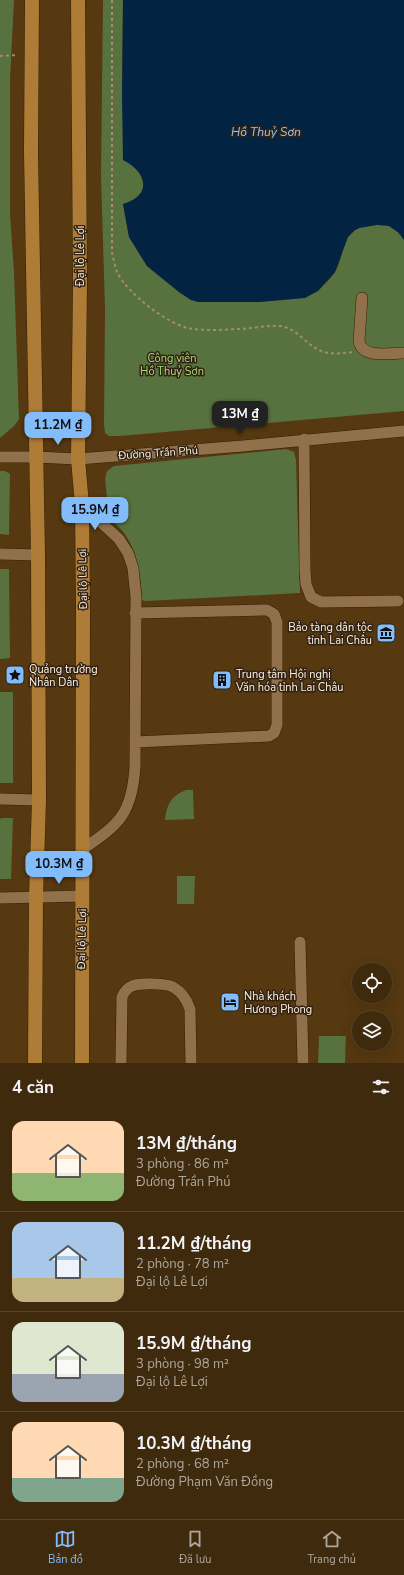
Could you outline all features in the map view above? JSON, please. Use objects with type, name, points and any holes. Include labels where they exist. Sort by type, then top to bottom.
[{"type":"main road","points":[[32,0],[31,152],[38,555],[39,800],[36,898],[35,1063]]},
{"type":"main road","name":"Đại lộ Lê Lợi","points":[[78,0],[80,282],[78,459],[82,505],[83,607],[82,1063]]},
{"type":"street","points":[[362,298],[359,341],[361,348],[369,352],[404,352]]},
{"type":"street","name":"Đường Trần Phú","points":[[0,457],[78,459],[404,431]]},
{"type":"street","points":[[304,440],[305,571],[306,584],[311,597],[321,602],[398,601]]},
{"type":"street","points":[[82,505],[112,532],[124,546],[133,568],[136,597],[135,742],[134,779],[132,790],[123,815],[115,826],[106,834],[83,848]]},
{"type":"street","points":[[0,554],[38,555]]},
{"type":"street","points":[[135,613],[267,610],[274,614],[277,622],[277,725],[274,733],[269,736],[135,742]]},
{"type":"street","points":[[0,799],[39,800]]},
{"type":"street","points":[[0,898],[83,896]]},
{"type":"street","points":[[300,942],[303,1063]]},
{"type":"street","points":[[121,1063],[122,997],[124,992],[132,986],[153,984],[173,987],[180,992],[188,1003],[190,1009],[190,1063]]},
{"type":"path","points":[[112,0],[112,252],[117,272],[128,288],[139,300],[172,322],[188,328],[202,330],[278,326],[287,328],[296,333],[319,351],[338,354],[360,352]]},
{"type":"path","points":[[0,56],[18,55]]},
{"type":"green space","points":[[0,0],[14,0],[10,79],[10,214],[14,272],[19,419],[14,426],[0,438]]},
{"type":"green space","name":"Công viên Hồ Thuỷ Sơn","points":[[103,0],[123,0],[122,94],[131,164],[139,172],[143,182],[143,187],[142,192],[138,197],[133,201],[123,204],[129,237],[147,266],[191,300],[207,302],[318,291],[335,272],[346,241],[351,233],[362,227],[374,224],[391,227],[397,231],[404,240],[404,411],[120,436],[109,436],[105,433],[105,309],[101,175]]},
{"type":"green space","points":[[286,449],[294,452],[296,460],[300,593],[142,600],[140,574],[133,548],[129,540],[109,517],[105,479],[107,471],[114,466]]},
{"type":"green space","points":[[0,471],[5,471],[10,474],[9,535],[0,534]]},
{"type":"green space","points":[[0,569],[9,569],[10,658],[0,659]]},
{"type":"green space","points":[[0,692],[13,692],[13,783],[0,783]]},
{"type":"green space","points":[[186,790],[193,790],[194,819],[165,820],[167,809],[173,798]]},
{"type":"green space","points":[[13,818],[11,879],[0,879],[0,819]]},
{"type":"green space","points":[[177,876],[195,876],[194,904],[177,904]]},
{"type":"green space","points":[[319,1036],[346,1036],[345,1063],[318,1063]]},
{"type":"water","name":"Hồ Thuỷ Sơn","points":[[123,0],[404,0],[404,240],[399,233],[389,226],[377,225],[355,230],[348,237],[335,272],[318,291],[305,298],[260,302],[198,302],[191,300],[179,292],[147,266],[129,237],[123,204],[133,200],[139,195],[143,189],[143,183],[137,171],[123,160]]},
{"type":"place","name":"Bảo tàng dân tộc tỉnh Lai Châu","points":[[386,633]]},
{"type":"place","name":"Quảng trường Nhân Dân","points":[[15,675]]},
{"type":"place","name":"Trung tâm Hội nghị Văn hóa tỉnh Lai Châu","points":[[222,680]]},
{"type":"place","name":"Nhà khách Hương Phong","points":[[230,1002]]}]
